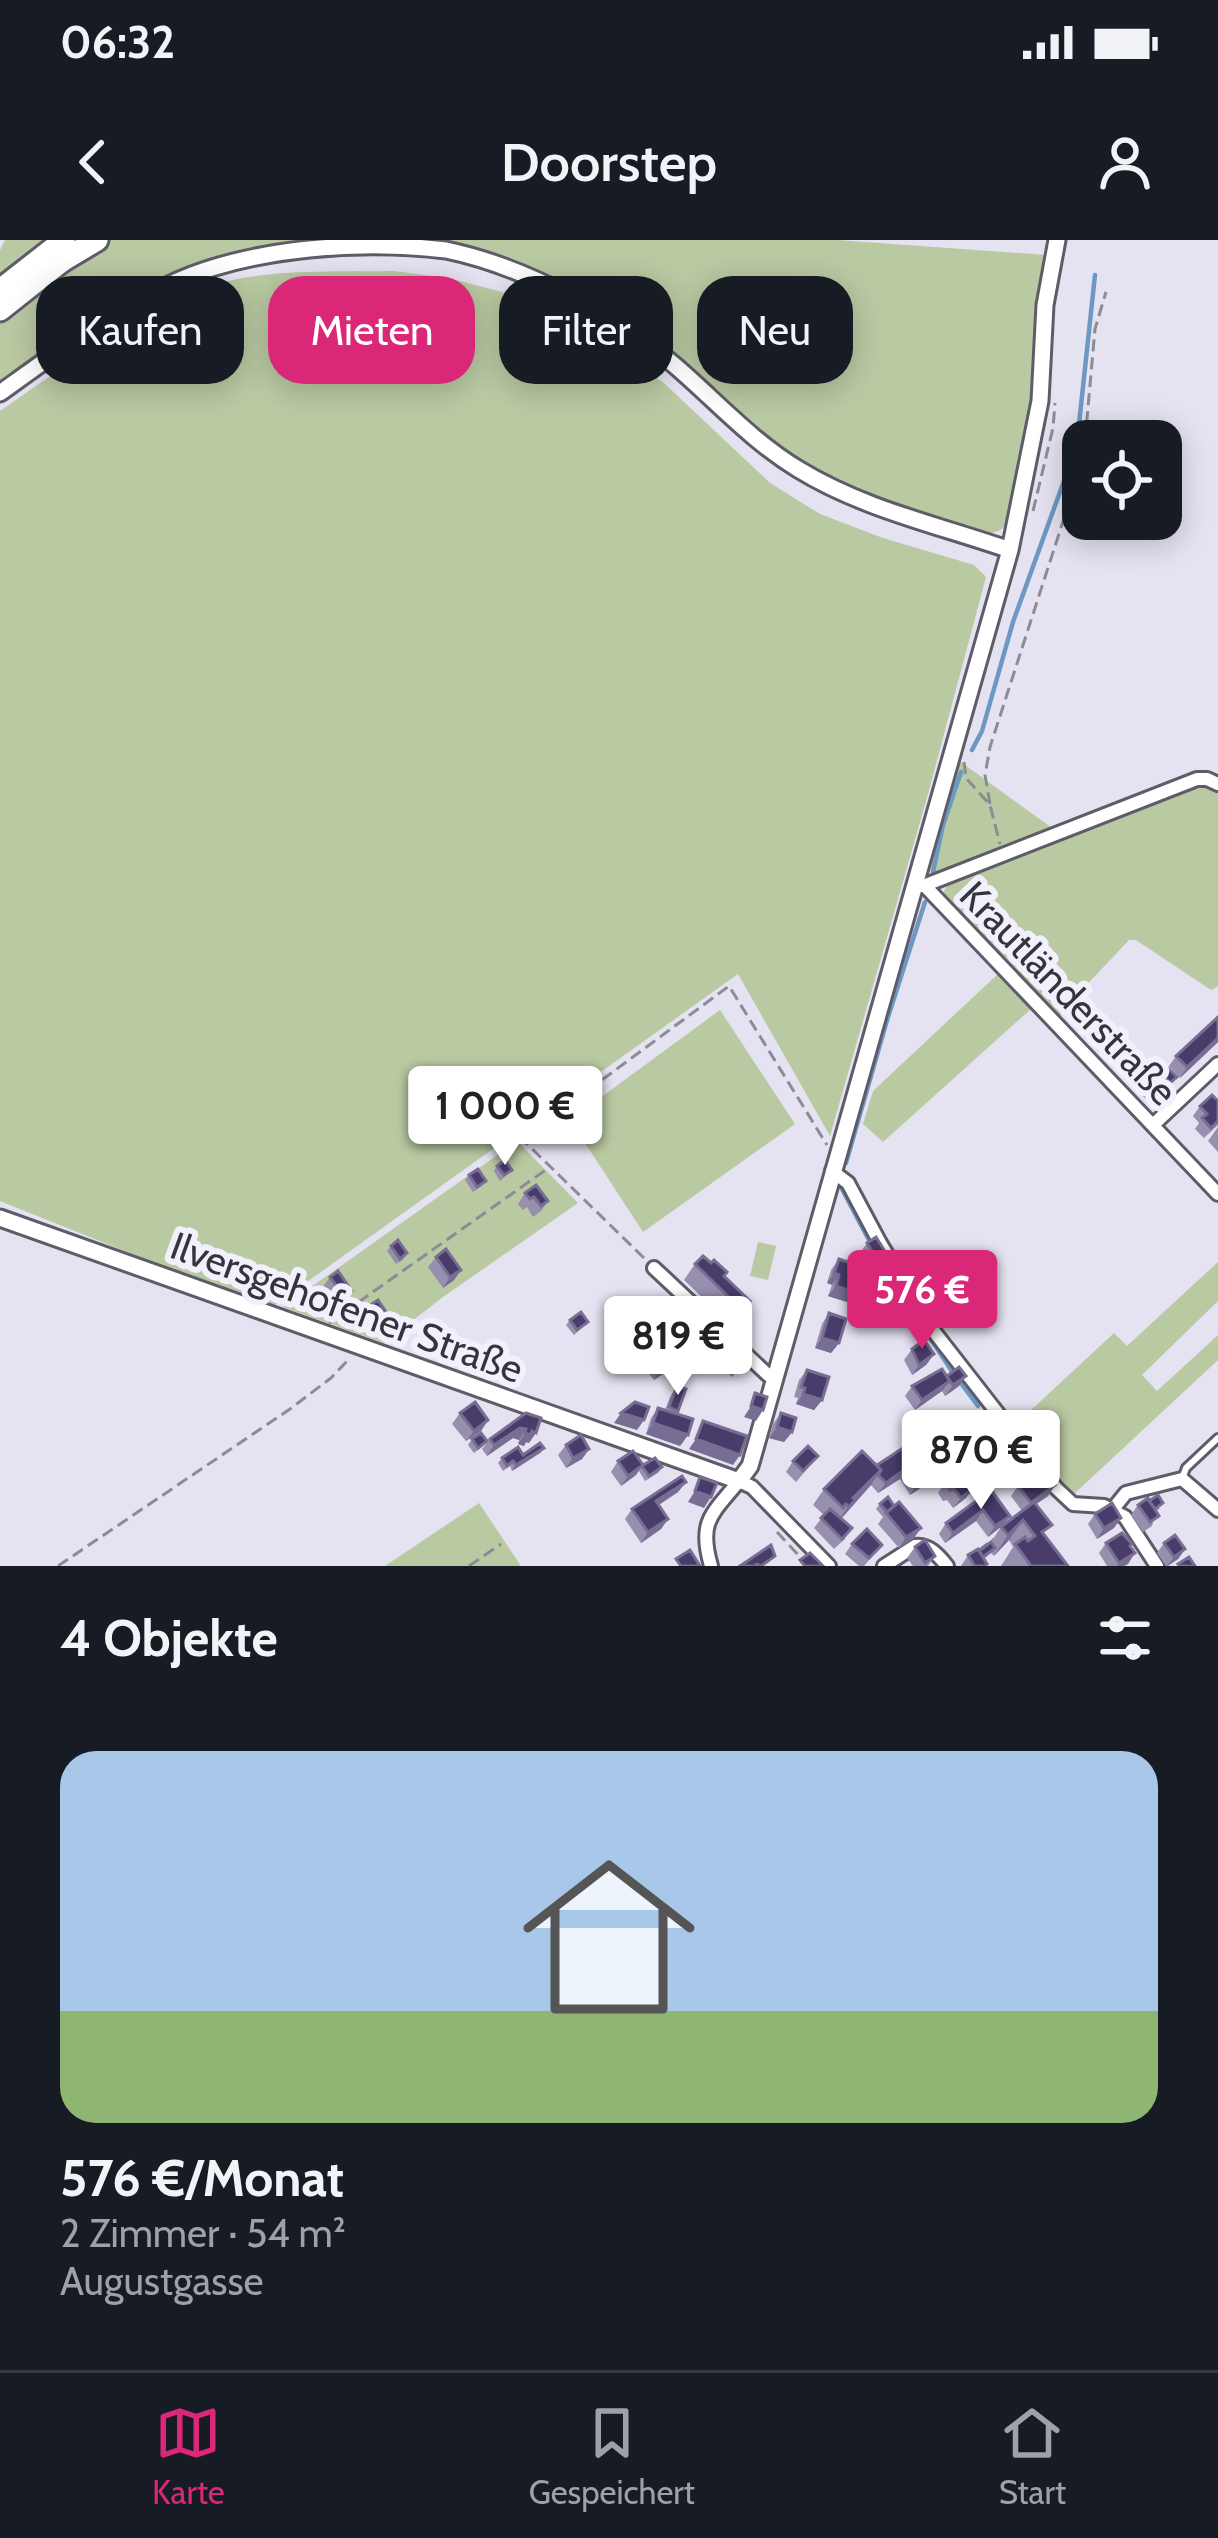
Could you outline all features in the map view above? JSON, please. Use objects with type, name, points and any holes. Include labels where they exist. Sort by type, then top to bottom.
[{"type":"highway","points":[[0,290],[86,240]]},
{"type":"highway","points":[[0,310],[63,250],[97,240]]},
{"type":"street","points":[[0,393],[111,316],[220,265],[320,247],[383,243],[446,250],[515,270],[639,337],[747,433],[798,469],[864,504],[1010,550]]},
{"type":"street","points":[[711,1566],[704,1536],[710,1516],[750,1466],[837,1153],[920,885],[925,846],[1010,550],[1040,400],[1045,305],[1056,245]]},
{"type":"street","points":[[920,885],[1197,779],[1218,784]]},
{"type":"street","name":"Krautländerstraße","points":[[920,885],[1218,1194]]},
{"type":"street","points":[[1154,1125],[1218,1064]]},
{"type":"street","points":[[832,1171],[848,1183],[932,1329],[1055,1488],[1073,1504],[1113,1508],[1125,1517],[1157,1566]]},
{"type":"street","name":"Ilversgehofener Straße","points":[[0,1218],[740,1481]]},
{"type":"street","points":[[654,1268],[774,1377]]},
{"type":"street","points":[[1113,1508],[1126,1492],[1182,1479],[1218,1510]]},
{"type":"street","points":[[740,1481],[752,1487],[829,1566]]},
{"type":"street","points":[[884,1566],[921,1545],[937,1553],[947,1566]]},
{"type":"lane","points":[[1182,1479],[1186,1468],[1218,1438]]},
{"type":"path","points":[[1087,420],[1095,329],[1106,292]]},
{"type":"path","points":[[990,805],[985,775],[990,747],[1062,527]]},
{"type":"path","points":[[654,1268],[522,1139],[729,986],[825,1143],[837,1153]]},
{"type":"path","points":[[329,1323],[550,1168]]},
{"type":"path","points":[[58,1566],[303,1399],[349,1360],[355,1346]]},
{"type":"path","points":[[770,1525],[809,1566]]},
{"type":"path","points":[[976,1552],[992,1540]]},
{"type":"path","points":[[469,1566],[501,1544]]},
{"type":"green space","points":[[5,240],[51,240],[0,279],[0,250]]},
{"type":"green space","points":[[109,240],[334,240],[285,243],[234,255],[190,276],[57,276]]},
{"type":"green space","points":[[421,240],[837,240],[1046,255],[1034,403],[1010,518],[993,533],[977,532],[891,506],[789,455],[701,384],[853,384],[853,276],[697,276],[697,380],[673,359],[673,276],[541,276]]},
{"type":"green space","points":[[325,271],[433,276],[268,276],[268,384],[475,384],[475,285],[499,291],[499,384],[665,384],[770,483],[820,514],[974,565],[986,577],[830,1136],[738,974],[269,1309],[0,1201],[0,411],[40,384],[244,384],[244,279],[275,274]]},
{"type":"green space","points":[[36,293],[36,361],[0,386],[0,321]]},
{"type":"green space","points":[[958,760],[1052,828],[932,875],[928,863]]},
{"type":"green space","points":[[1207,787],[1218,793],[1218,986],[1211,990],[1136,940],[1129,940],[1060,1016],[945,896],[947,885]]},
{"type":"green space","points":[[999,973],[1032,1008],[883,1142],[863,1124],[873,1091]]},
{"type":"green space","points":[[720,1010],[795,1124],[643,1232],[570,1120]]},
{"type":"green space","points":[[517,1141],[578,1203],[384,1343],[283,1307]]},
{"type":"green space","points":[[758,1242],[776,1246],[768,1280],[750,1276]]},
{"type":"green space","points":[[1218,1262],[1218,1301],[1142,1375],[1157,1391],[1218,1335],[1218,1360],[1075,1493],[1061,1483],[1016,1424],[1114,1333],[1127,1346]]},
{"type":"green space","points":[[479,1503],[521,1566],[385,1566]]},
{"type":"building","points":[[1218,1017],[1218,1038],[1187,1067],[1176,1056]]},
{"type":"building","points":[[1164,1064],[1177,1077],[1170,1083],[1157,1071]]},
{"type":"building","points":[[1159,1071],[1170,1083],[1158,1094],[1147,1082]]},
{"type":"building","points":[[1212,1095],[1218,1101],[1218,1121],[1211,1128],[1200,1106]]},
{"type":"building","points":[[505,1160],[512,1170],[504,1175],[497,1166]]},
{"type":"building","points":[[478,1169],[486,1181],[477,1187],[469,1175]]},
{"type":"building","points":[[536,1185],[548,1201],[541,1206],[525,1193]]},
{"type":"building","points":[[876,1237],[886,1253],[877,1259],[867,1243]]},
{"type":"building","points":[[398,1240],[407,1253],[400,1259],[391,1246]]},
{"type":"building","points":[[446,1249],[461,1270],[450,1277],[436,1257]]},
{"type":"building","points":[[703,1256],[727,1272],[724,1276],[750,1301],[742,1310],[695,1264]]},
{"type":"building","points":[[839,1259],[862,1267],[854,1292],[836,1286]]},
{"type":"building","points":[[880,1261],[891,1264],[885,1289],[874,1286]]},
{"type":"building","points":[[338,1271],[352,1291],[344,1296],[330,1277]]},
{"type":"building","points":[[378,1300],[389,1316],[383,1320],[372,1304]]},
{"type":"building","points":[[581,1312],[588,1322],[577,1330],[570,1320]]},
{"type":"building","points":[[829,1313],[846,1319],[839,1343],[822,1338]]},
{"type":"building","points":[[709,1318],[729,1338],[712,1356],[692,1335]]},
{"type":"building","points":[[629,1329],[639,1342],[631,1347],[622,1334]]},
{"type":"building","points":[[687,1336],[694,1346],[661,1370],[653,1359]]},
{"type":"building","points":[[924,1340],[934,1354],[919,1365],[912,1349]]},
{"type":"building","points":[[736,1344],[749,1356],[739,1367],[726,1355]]},
{"type":"building","points":[[959,1367],[966,1376],[922,1400],[912,1386],[942,1369],[949,1380],[947,1376]]},
{"type":"building","points":[[807,1370],[829,1377],[822,1400],[803,1394]]},
{"type":"building","points":[[677,1386],[686,1389],[678,1411],[669,1407]]},
{"type":"building","points":[[755,1393],[767,1397],[763,1410],[751,1406]]},
{"type":"building","points":[[475,1402],[488,1420],[474,1431],[460,1413]]},
{"type":"building","points":[[635,1402],[649,1407],[644,1420],[621,1413]]},
{"type":"building","points":[[658,1408],[693,1419],[688,1435],[653,1423]]},
{"type":"building","points":[[526,1413],[541,1418],[536,1433],[520,1428],[494,1445],[490,1439]]},
{"type":"building","points":[[781,1413],[796,1418],[792,1432],[777,1427]]},
{"type":"building","points":[[980,1413],[989,1427],[964,1444],[955,1430]]},
{"type":"building","points":[[703,1421],[747,1436],[740,1455],[696,1439]]},
{"type":"building","points":[[481,1433],[487,1441],[478,1448],[472,1439]]},
{"type":"building","points":[[581,1435],[589,1449],[573,1458],[566,1445]]},
{"type":"building","points":[[540,1443],[544,1448],[516,1465],[513,1461],[507,1466],[502,1458],[518,1447],[523,1455]]},
{"type":"building","points":[[808,1446],[818,1456],[803,1471],[793,1461]]},
{"type":"building","points":[[906,1446],[927,1478],[917,1484],[907,1468],[886,1483],[877,1465]]},
{"type":"building","points":[[633,1451],[643,1465],[628,1476],[618,1461]]},
{"type":"building","points":[[862,1451],[881,1470],[843,1508],[824,1489]]},
{"type":"building","points":[[655,1458],[662,1467],[649,1476],[642,1466]]},
{"type":"building","points":[[1043,1468],[1055,1485],[1031,1503],[1018,1486]]},
{"type":"building","points":[[962,1472],[974,1488],[961,1498],[945,1483]]},
{"type":"building","points":[[682,1476],[686,1482],[656,1501],[668,1519],[648,1532],[632,1509]]},
{"type":"building","points":[[700,1477],[717,1483],[711,1497],[695,1491]]},
{"type":"building","points":[[991,1490],[1010,1516],[995,1526],[983,1510],[953,1533],[946,1523]]},
{"type":"building","points":[[1158,1495],[1163,1503],[1155,1509],[1149,1501]]},
{"type":"building","points":[[888,1497],[894,1506],[887,1512],[880,1504]]},
{"type":"building","points":[[1148,1498],[1159,1516],[1150,1522],[1138,1505]]},
{"type":"building","points":[[899,1502],[921,1528],[906,1537],[886,1513]]},
{"type":"building","points":[[1034,1502],[1052,1525],[1042,1532],[1068,1566],[1031,1566],[1015,1544],[1035,1536],[1023,1520],[1008,1535],[1001,1527]]},
{"type":"building","points":[[1112,1503],[1121,1518],[1104,1528],[1095,1514]]},
{"type":"building","points":[[830,1509],[852,1528],[842,1539],[821,1518]]},
{"type":"building","points":[[867,1529],[882,1545],[869,1558],[852,1544]]},
{"type":"building","points":[[1122,1533],[1135,1553],[1119,1563],[1106,1543]]},
{"type":"building","points":[[1175,1535],[1185,1549],[1174,1557],[1164,1543]]},
{"type":"building","points":[[925,1540],[935,1556],[925,1563],[915,1547]]},
{"type":"building","points":[[991,1542],[995,1548],[983,1557],[979,1551]]},
{"type":"building","points":[[771,1545],[775,1556],[761,1566],[740,1566]]},
{"type":"building","points":[[978,1549],[984,1566],[975,1566],[968,1555]]},
{"type":"building","points":[[690,1550],[700,1566],[681,1566],[676,1559]]},
{"type":"building","points":[[810,1553],[823,1566],[805,1566],[800,1560]]},
{"type":"waterway","points":[[972,750],[1069,467],[1079,424],[1095,275]]},
{"type":"waterway","points":[[933,872],[961,772]]},
{"type":"waterway","points":[[846,1163],[925,902]]},
{"type":"waterway","points":[[841,1187],[872,1246]]},
{"type":"waterway","points":[[887,1272],[953,1373]]},
{"type":"waterway","points":[[960,1382],[978,1406]]},
{"type":"waterway","points":[[986,1415],[1030,1465]]}]
